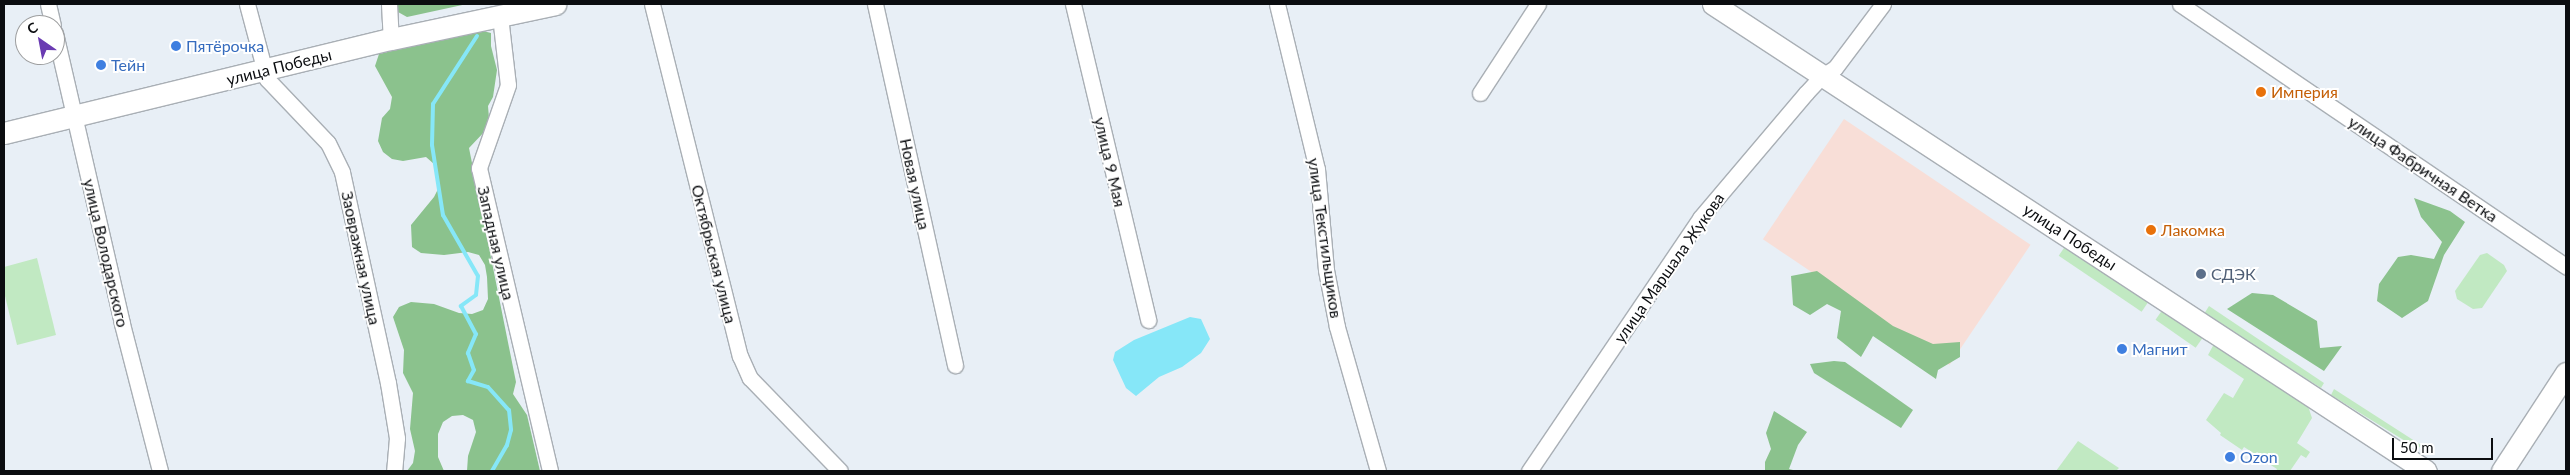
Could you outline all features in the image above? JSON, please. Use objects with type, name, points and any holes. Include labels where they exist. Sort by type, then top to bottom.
[{"type":"street","name":"Заовражная улица","points":[[247,4],[267,79],[328,143],[342,172],[388,383],[397,438],[394,471]]},
{"type":"street","points":[[390,4],[391,40]]},
{"type":"street","name":"улица Победы","points":[[4,133],[391,40],[555,4]]},
{"type":"street","name":"Октябрьская улица","points":[[652,4],[740,356],[750,378],[840,471]]},
{"type":"street","name":"Новая улица","points":[[874,4],[954,365]]},
{"type":"street","name":"улица 9 Мая","points":[[1073,4],[1148,320]]},
{"type":"street","name":"улица Текстильщиков","points":[[1277,4],[1317,169],[1326,270],[1337,327],[1378,471]]},
{"type":"street","points":[[1480,93],[1538,4]]},
{"type":"street","name":"улица Победы","points":[[1714,4],[2426,471]]},
{"type":"street","name":"улица Маршала Жукова","points":[[1529,471],[1700,218],[1822,76],[1835,68],[1882,4]]},
{"type":"street","name":"улица Фабричная Ветка","points":[[2180,4],[2566,266]]},
{"type":"street","name":"Западная улица","points":[[500,16],[508,85],[479,168],[550,471]]},
{"type":"street","name":"улица Володарского","points":[[62,65],[122,324],[160,471]]},
{"type":"street","points":[[2502,471],[2566,373]]},
{"type":"shaded area","points":[[1844,119],[2031,245],[1949,365],[1763,239]]},
{"type":"green space","points":[[397,4],[467,4],[407,17],[398,12]]},
{"type":"green space","points":[[479,30],[491,33],[491,46],[497,70],[493,97],[488,106],[489,118],[486,130],[469,148],[516,382],[513,394],[527,415],[540,471],[467,471],[468,456],[476,432],[473,420],[463,415],[452,416],[443,422],[438,434],[438,457],[444,471],[407,471],[413,463],[415,451],[410,429],[413,393],[403,373],[404,350],[393,317],[399,307],[411,302],[434,304],[459,313],[472,314],[483,310],[488,299],[487,277],[485,265],[479,255],[468,252],[444,255],[421,253],[412,247],[411,225],[434,197],[439,187],[438,176],[434,164],[426,157],[403,161],[392,159],[383,152],[378,141],[382,118],[390,109],[392,97],[375,66],[379,54]]},
{"type":"green space","points":[[2414,198],[2450,211],[2465,222],[2444,255],[2428,301],[2402,318],[2377,301],[2379,284],[2398,257],[2411,255],[2434,259],[2442,242],[2421,217]]},
{"type":"green space","points":[[2066,245],[2149,301],[2142,312],[2059,256]]},
{"type":"green space","points":[[2487,253],[2504,265],[2507,271],[2482,308],[2473,309],[2457,299],[2455,291],[2480,255]]},
{"type":"green space","points":[[37,258],[56,335],[17,345],[4,292],[4,267]]},
{"type":"green space","points":[[1817,271],[1893,326],[1933,344],[1960,342],[1960,357],[1938,370],[1936,379],[1873,336],[1861,357],[1837,338],[1841,311],[1827,304],[1810,315],[1793,305],[1791,276]]},
{"type":"green space","points":[[2252,293],[2273,295],[2317,321],[2320,348],[2342,346],[2324,371],[2227,309]]},
{"type":"green space","points":[[2209,306],[2324,383],[2321,388],[2204,314]]},
{"type":"green space","points":[[2163,309],[2203,337],[2196,348],[2156,320]]},
{"type":"green space","points":[[2214,344],[2308,406],[2312,418],[2297,443],[2310,452],[2306,458],[2301,455],[2290,471],[2276,471],[2277,469],[2266,462],[2268,459],[2244,447],[2242,450],[2220,435],[2221,433],[2206,420],[2224,393],[2233,398],[2244,379],[2208,355]]},
{"type":"green space","points":[[1834,361],[1845,362],[1913,410],[1901,428],[1814,373],[1810,364]]},
{"type":"green space","points":[[2334,389],[2421,445],[2418,449],[2331,395]]},
{"type":"green space","points":[[1774,411],[1807,432],[1798,445],[1789,469],[1797,471],[1765,471],[1765,462],[1771,449],[1766,433]]},
{"type":"green space","points":[[2078,441],[2119,468],[2116,471],[2056,471]]},
{"type":"water","points":[[1190,317],[1201,319],[1210,339],[1201,353],[1182,367],[1159,377],[1136,396],[1126,388],[1113,360],[1115,352],[1134,340]]},
{"type":"waterway","points":[[477,36],[433,104],[432,145],[443,215],[478,276],[476,295],[461,306],[476,334],[468,353],[474,370],[468,381],[488,387],[509,410],[511,430],[507,445],[492,471]]},
{"type":"place","name":"Пятёрочка","points":[[176,46]]},
{"type":"place","name":"Тейн","points":[[101,65]]},
{"type":"place","name":"Империя","points":[[2261,92]]},
{"type":"place","name":"Лакомка","points":[[2151,230]]},
{"type":"place","name":"СДЭК","points":[[2201,274]]},
{"type":"place","name":"Магнит","points":[[2122,349]]},
{"type":"place","name":"Ozon","points":[[2230,457]]}]
